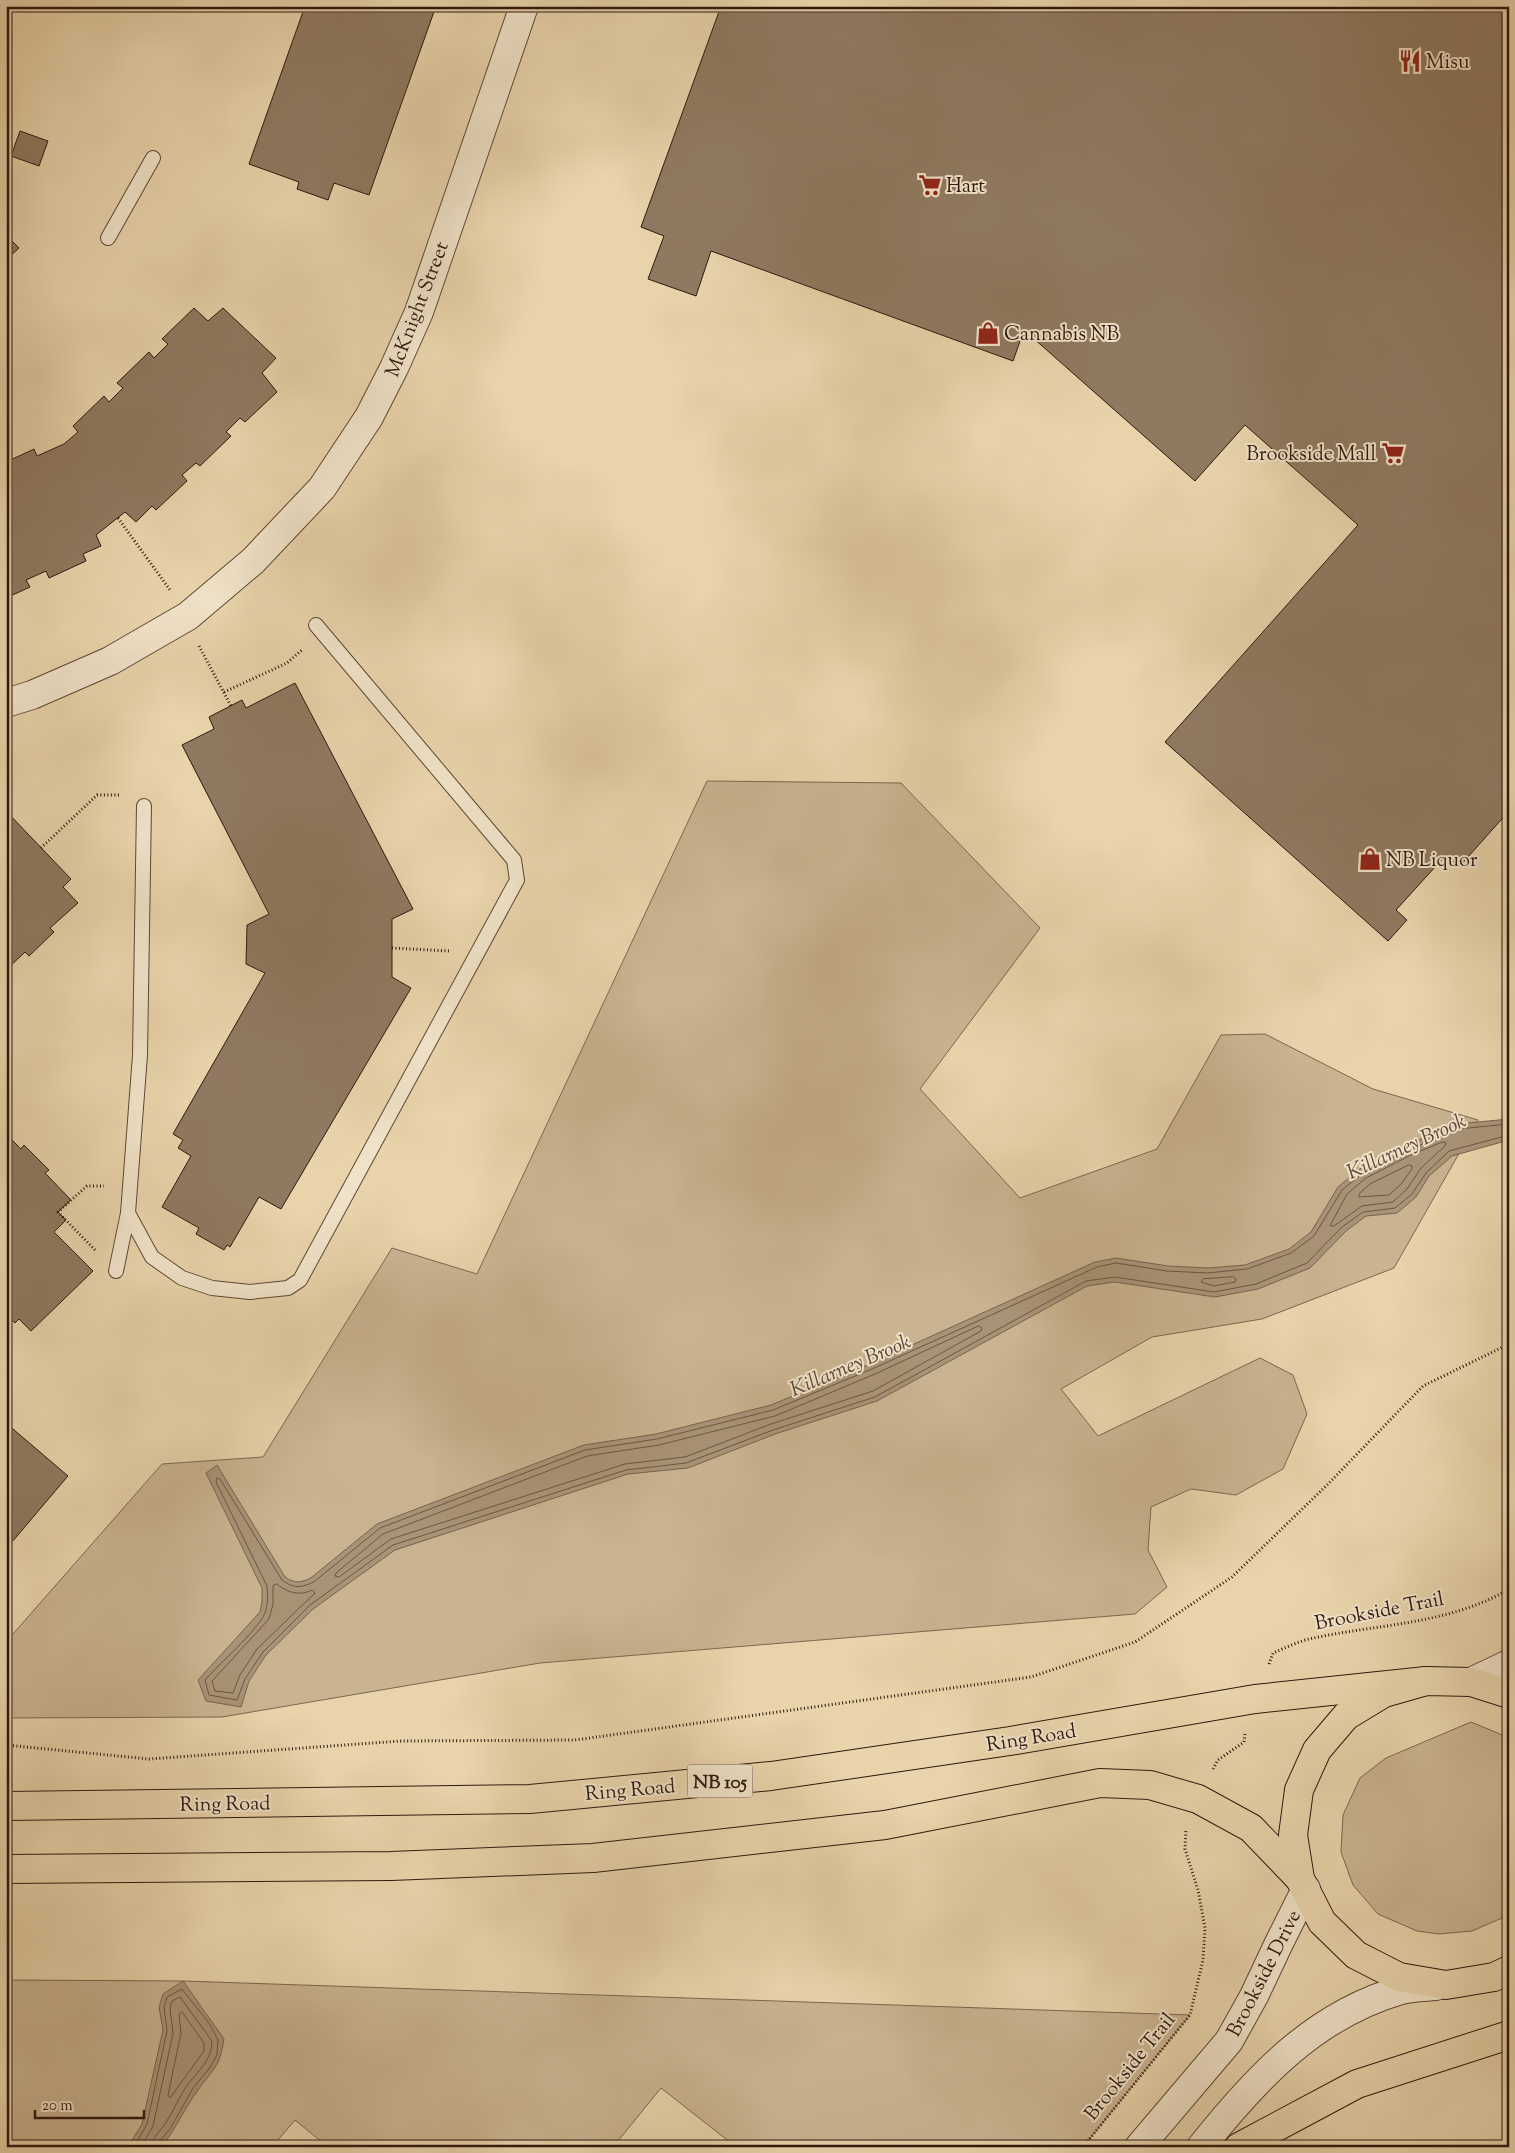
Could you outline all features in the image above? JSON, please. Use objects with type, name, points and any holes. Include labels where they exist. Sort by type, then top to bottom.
[{"type":"highway","points":[[1504,1974],[1446,1985],[1399,1977],[1356,1955],[1322,1922],[1303,1884],[1293,1835],[1299,1790],[1317,1750],[1346,1716],[1384,1692],[1426,1680],[1471,1682],[1509,1694]]},
{"type":"highway","name":"Ring Road","points":[[6,1806],[530,1799],[771,1776],[1010,1741],[1255,1699],[1426,1680]]},
{"type":"highway","points":[[6,1870],[391,1866],[593,1858],[885,1826],[1100,1783],[1150,1785],[1198,1799],[1251,1828],[1303,1884]]},
{"type":"highway","points":[[1239,2147],[1357,2084],[1509,2035]]},
{"type":"street","name":"McKnight Street","points":[[6,703],[32,696],[110,661],[188,616],[253,561],[322,488],[369,417],[394,368],[419,312],[524,6]]},
{"type":"street","points":[[1471,1682],[1509,1664]]},
{"type":"street","name":"Brookside Drive","points":[[1139,2147],[1229,2041],[1254,1996],[1303,1884]]},
{"type":"street","points":[[1201,2147],[1231,2109],[1291,2048],[1343,2013],[1403,1989],[1446,1985]]},
{"type":"lane","points":[[108,238],[153,158]]},
{"type":"lane","points":[[128,1213],[152,1257],[182,1278],[212,1288],[250,1292],[288,1288],[300,1280],[517,880],[514,860],[319,628]]},
{"type":"lane","points":[[116,1270],[128,1213],[140,1055],[144,806]]},
{"type":"path","points":[[118,518],[188,616],[195,639],[230,706]]},
{"type":"path","points":[[224,692],[288,663],[319,628]]},
{"type":"path","points":[[41,848],[97,795],[125,795]]},
{"type":"path","points":[[116,1270],[58,1212],[87,1186],[131,1185]]},
{"type":"path","points":[[6,1745],[149,1759],[402,1741],[575,1740],[1031,1677],[1135,1642],[1232,1577],[1328,1484],[1423,1386],[1509,1344]]},
{"type":"path","name":"Brookside Trail","points":[[1268,1666],[1274,1653],[1307,1639],[1431,1618],[1492,1599],[1509,1589]]},
{"type":"path","points":[[1209,1776],[1218,1760],[1244,1742],[1246,1728]]},
{"type":"path","name":"Brookside Trail","points":[[1083,2147],[1190,2015],[1203,1960],[1205,1928],[1198,1890],[1185,1849],[1186,1825]]},
{"type":"shaded area","points":[[707,781],[901,783],[1040,928],[920,1089],[1020,1198],[1157,1149],[1221,1035],[1265,1034],[1373,1089],[1478,1120],[1394,1268],[1262,1319],[1152,1337],[1061,1389],[1098,1436],[1260,1358],[1293,1375],[1307,1414],[1283,1469],[1236,1495],[1191,1489],[1151,1507],[1148,1550],[1167,1587],[1135,1614],[540,1663],[222,1717],[6,1718],[6,1642],[162,1464],[263,1457],[392,1248],[477,1274]]},
{"type":"shaded area","points":[[1471,1722],[1500,1734],[1509,1740],[1509,1913],[1472,1931],[1439,1934],[1417,1931],[1378,1914],[1353,1885],[1341,1852],[1343,1815],[1360,1778],[1386,1758]]},
{"type":"shaded area","points":[[6,1980],[183,1981],[1190,2015],[1083,2147],[736,2147],[661,2088],[613,2147],[328,2147],[295,2120],[272,2147],[6,2147]]},
{"type":"water","name":"Killarney Brook","points":[[1509,1119],[1509,1140],[1452,1156],[1429,1176],[1416,1197],[1397,1213],[1366,1216],[1346,1231],[1310,1268],[1258,1289],[1215,1297],[1115,1282],[1087,1286],[877,1401],[775,1434],[688,1468],[628,1474],[395,1550],[313,1609],[266,1655],[249,1681],[241,1707],[206,1701],[198,1680],[260,1612],[262,1602],[262,1588],[206,1473],[217,1465],[285,1577],[295,1582],[305,1581],[377,1524],[584,1445],[656,1434],[771,1405],[870,1364],[1095,1262],[1116,1258],[1168,1266],[1208,1268],[1245,1265],[1289,1249],[1311,1232],[1338,1187],[1360,1169],[1409,1144],[1457,1124]]},
{"type":"water","points":[[183,1981],[224,2039],[220,2056],[215,2067],[161,2147],[128,2147],[142,2124],[163,2030],[159,2007],[163,1994]]},
{"type":"building","points":[[305,6],[436,6],[369,195],[334,183],[328,200],[297,189],[299,182],[249,164]]},
{"type":"building","name":"Brookside Mall","points":[[721,6],[1509,6],[1509,811],[1459,867],[1446,855],[1396,910],[1407,920],[1388,941],[1165,742],[1358,525],[1245,425],[1195,481],[1024,330],[1013,361],[711,251],[696,296],[648,279],[664,236],[641,227]]},
{"type":"building","points":[[20,131],[48,141],[39,166],[11,156]]},
{"type":"building","points":[[6,235],[19,248],[6,260]]},
{"type":"building","points":[[194,308],[208,321],[223,308],[276,358],[262,373],[277,392],[245,422],[240,418],[226,432],[231,436],[200,466],[196,463],[182,475],[187,481],[156,510],[152,506],[136,522],[125,512],[96,535],[101,546],[83,554],[86,561],[49,578],[46,571],[26,580],[30,587],[6,598],[6,462],[34,449],[37,456],[64,444],[78,432],[73,426],[104,396],[109,402],[123,388],[117,383],[149,352],[154,358],[168,344],[162,339]]},
{"type":"building","points":[[295,683],[413,909],[392,919],[392,977],[411,988],[281,1209],[259,1197],[230,1247],[227,1245],[224,1250],[196,1234],[199,1228],[162,1207],[191,1156],[178,1148],[183,1140],[173,1134],[265,973],[246,964],[247,925],[269,914],[182,745],[214,729],[209,717],[242,700],[246,708]]},
{"type":"building","points":[[6,811],[71,879],[63,887],[78,903],[50,928],[54,932],[29,956],[25,952],[6,970]]},
{"type":"building","points":[[6,1134],[21,1149],[24,1145],[49,1170],[45,1173],[71,1200],[58,1212],[66,1220],[54,1232],[93,1271],[31,1331],[19,1319],[15,1323],[6,1314]]},
{"type":"building","points":[[6,1423],[68,1476],[6,1549]]},
{"type":"place","name":"Misu","points":[[1410,61]]},
{"type":"place","name":"Hart","points":[[930,185]]},
{"type":"place","name":"Cannabis NB","points":[[988,333]]},
{"type":"place","name":"Brookside Mall","points":[[1393,453]]},
{"type":"place","name":"NB Liquor","points":[[1370,859]]}]
